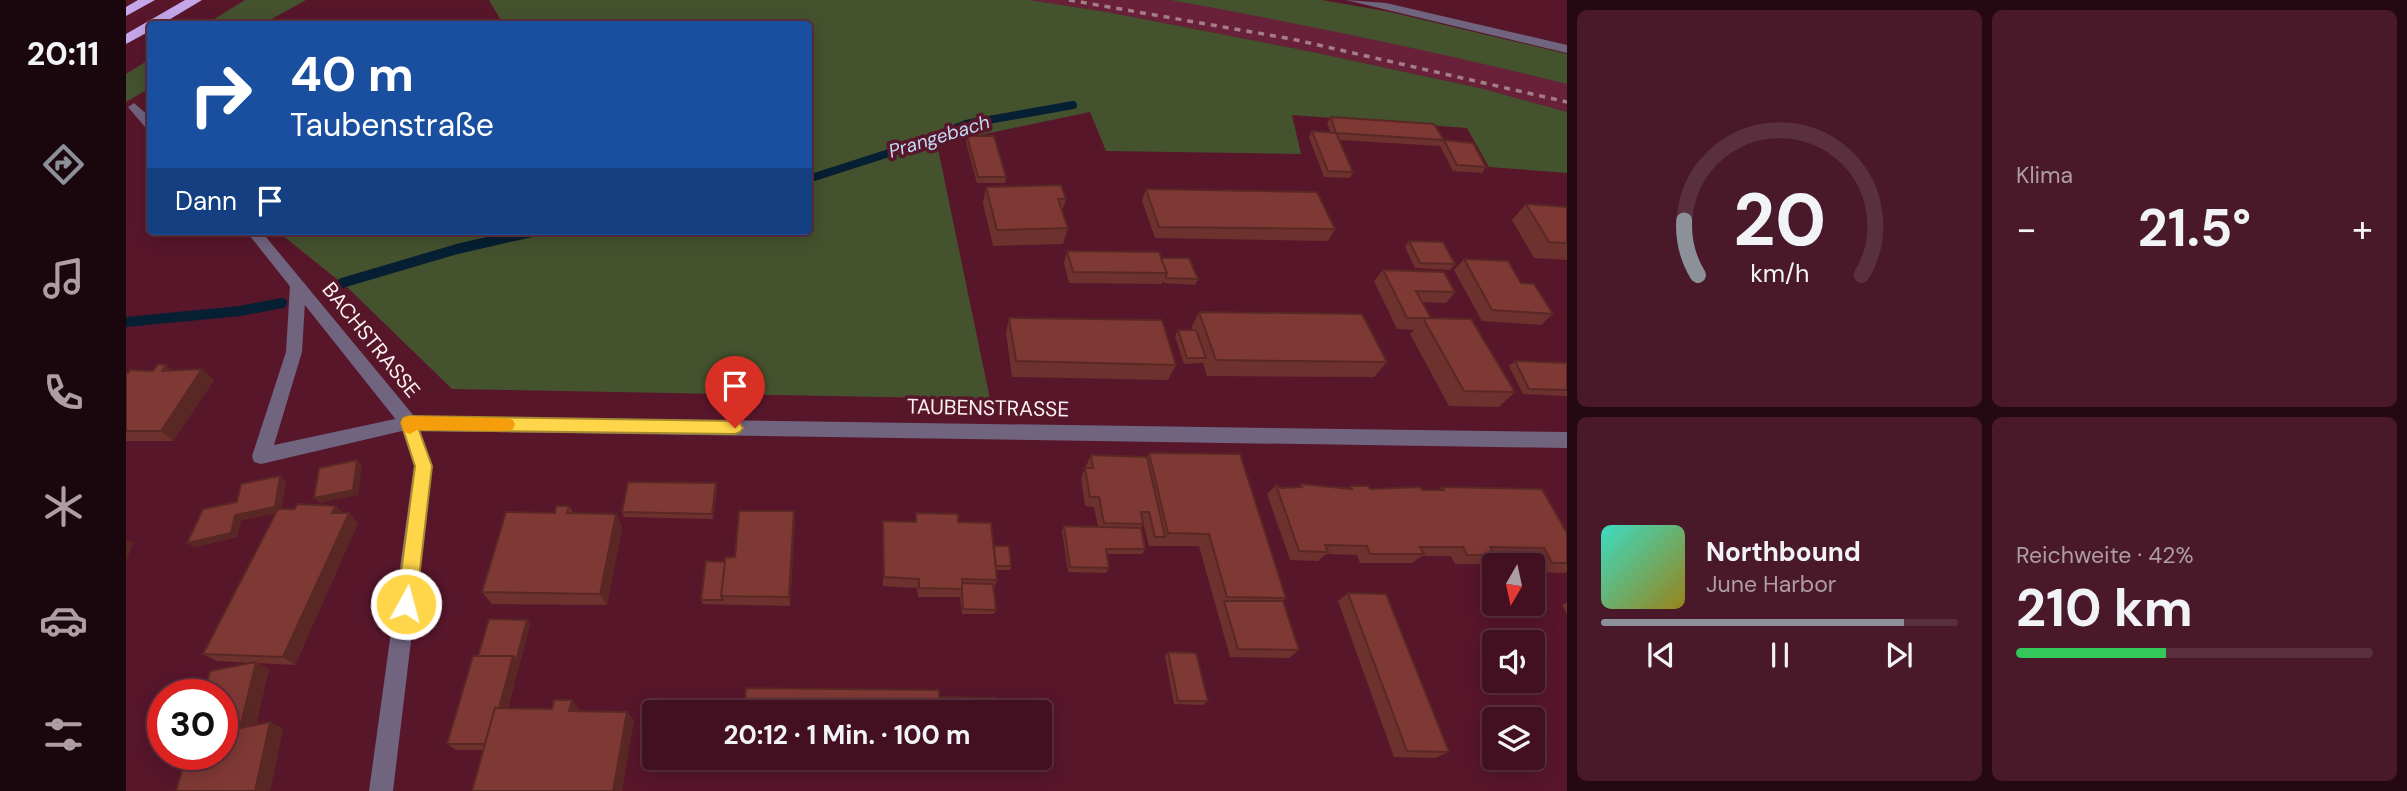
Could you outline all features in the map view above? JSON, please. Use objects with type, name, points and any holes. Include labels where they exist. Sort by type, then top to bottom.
[{"type":"highway","points":[[126,12],[148,0]]},
{"type":"highway","points":[[159,21],[195,0]]},
{"type":"highway","points":[[126,40],[147,28]]},
{"type":"street","points":[[1351,0],[1567,49]]},
{"type":"street","points":[[134,107],[147,121]]},
{"type":"street","name":"BACHSTRASSE","points":[[256,235],[409,423]]},
{"type":"street","name":"BACHSTRASSE","points":[[261,456],[294,352],[298,285]]},
{"type":"street","points":[[380,791],[423,466],[409,423]]},
{"type":"street","name":"TAUBENSTRASSE","points":[[261,456],[409,423],[1567,440]]},
{"type":"shaded area","points":[[1029,0],[1170,0],[1294,22],[1567,84],[1567,112],[1484,89],[1308,51],[1107,12]]},
{"type":"green space","points":[[245,0],[306,0],[268,21],[211,21]]},
{"type":"green space","points":[[489,0],[1029,0],[1107,12],[1308,51],[1484,89],[1567,112],[1567,173],[1489,167],[1467,128],[1292,115],[1301,154],[1106,151],[1090,112],[937,144],[990,399],[452,389],[348,288],[282,235],[812,235],[812,21],[501,21]]},
{"type":"green space","points":[[1170,0],[1322,0],[1390,12],[1567,54],[1567,84],[1369,39]]},
{"type":"green space","points":[[147,61],[147,90],[126,102],[126,74]]},
{"type":"building","points":[[1331,117],[1434,124],[1444,140],[1336,133]]},
{"type":"building","points":[[1312,131],[1336,133],[1353,172],[1328,171]]},
{"type":"building","points":[[967,136],[994,136],[1006,177],[978,177]]},
{"type":"building","points":[[1444,140],[1473,143],[1486,167],[1457,165]]},
{"type":"building","points":[[1061,185],[1066,199],[1058,199],[1068,228],[997,230],[986,187]]},
{"type":"building","points":[[1146,189],[1317,192],[1335,229],[1159,227]]},
{"type":"building","points":[[1526,204],[1567,207],[1567,243],[1549,242]]},
{"type":"building","points":[[1409,241],[1443,242],[1455,264],[1420,263]]},
{"type":"building","points":[[1067,251],[1159,252],[1167,273],[1073,272]]},
{"type":"building","points":[[1161,258],[1189,258],[1198,279],[1166,278],[1167,273]]},
{"type":"building","points":[[1464,259],[1508,261],[1521,283],[1534,284],[1553,314],[1492,310]]},
{"type":"building","points":[[1383,270],[1444,272],[1455,292],[1416,291],[1431,318],[1407,318]]},
{"type":"building","points":[[1199,312],[1362,314],[1387,362],[1216,360]]},
{"type":"building","points":[[1009,318],[1162,320],[1176,365],[1016,361]]},
{"type":"building","points":[[1423,318],[1471,319],[1515,392],[1464,391]]},
{"type":"building","points":[[1178,330],[1196,330],[1206,358],[1187,358]]},
{"type":"building","points":[[1515,361],[1567,363],[1567,390],[1529,389]]},
{"type":"building","points":[[158,364],[166,365],[162,371],[202,369],[161,431],[126,431],[126,373],[130,370],[153,371]]},
{"type":"building","points":[[1149,453],[1240,454],[1286,598],[1227,597],[1209,534],[1168,533]]},
{"type":"building","points":[[1091,455],[1147,457],[1165,537],[1155,537],[1149,512],[1141,512],[1143,524],[1104,523],[1099,497],[1090,497],[1085,468],[1093,468]]},
{"type":"building","points":[[357,460],[353,490],[314,498],[319,468]]},
{"type":"building","points":[[280,476],[275,507],[235,515],[231,533],[187,543],[203,509],[237,502],[241,484]]},
{"type":"building","points":[[628,482],[716,483],[712,514],[622,512]]},
{"type":"building","points":[[1301,484],[1352,489],[1351,486],[1368,486],[1370,489],[1420,487],[1422,490],[1444,490],[1442,487],[1542,489],[1567,533],[1567,563],[1552,563],[1544,548],[1490,547],[1493,553],[1482,555],[1467,555],[1463,547],[1420,547],[1424,554],[1370,554],[1367,546],[1325,545],[1328,552],[1299,551],[1276,485],[1281,488],[1302,487]]},
{"type":"building","points":[[297,504],[336,506],[332,513],[349,513],[283,657],[203,654],[278,509],[295,509]]},
{"type":"building","points":[[556,506],[569,506],[567,513],[616,514],[600,594],[482,592],[506,512],[555,513]]},
{"type":"building","points":[[739,511],[794,511],[789,597],[721,596],[725,558],[735,557]]},
{"type":"building","points":[[916,513],[958,514],[958,522],[991,523],[997,580],[962,579],[963,589],[919,588],[919,579],[884,577],[883,521],[916,522]]},
{"type":"building","points":[[1064,526],[1141,528],[1145,549],[1106,549],[1109,568],[1070,567]]},
{"type":"building","points":[[994,546],[1009,546],[1011,566],[996,566]]},
{"type":"building","points":[[706,561],[725,562],[721,596],[723,600],[701,600]]},
{"type":"building","points":[[962,583],[993,584],[996,610],[963,609]]},
{"type":"building","points":[[1348,593],[1386,594],[1449,752],[1407,751]]},
{"type":"building","points":[[1224,601],[1283,601],[1299,650],[1238,649]]},
{"type":"building","points":[[489,619],[527,620],[516,660],[513,656],[478,656]]},
{"type":"building","points":[[1168,652],[1196,653],[1208,701],[1178,701]]},
{"type":"building","points":[[473,656],[513,656],[499,708],[495,708],[485,744],[447,744]]},
{"type":"building","points":[[256,662],[240,728],[270,722],[255,791],[176,791],[182,770],[238,770],[238,679],[208,679],[210,671]]},
{"type":"building","points":[[746,688],[939,690],[939,697],[996,700],[745,700]]},
{"type":"building","points":[[554,700],[572,700],[569,711],[627,712],[613,791],[472,791],[495,708],[552,709]]},
{"type":"waterway","name":"Prangebach","points":[[812,178],[914,145],[966,124],[1073,105]]},
{"type":"waterway","name":"Prangebach","points":[[342,283],[457,249],[518,235]]},
{"type":"waterway","name":"Prangebach","points":[[126,322],[240,311],[282,303]]},
{"type":"railway","points":[[1069,0],[1292,39],[1567,102]]},
{"type":"slow traffic","points":[[410,427],[409,423],[507,424]]},
{"type":"route","points":[[406,604],[423,466],[409,423],[735,428]]}]
